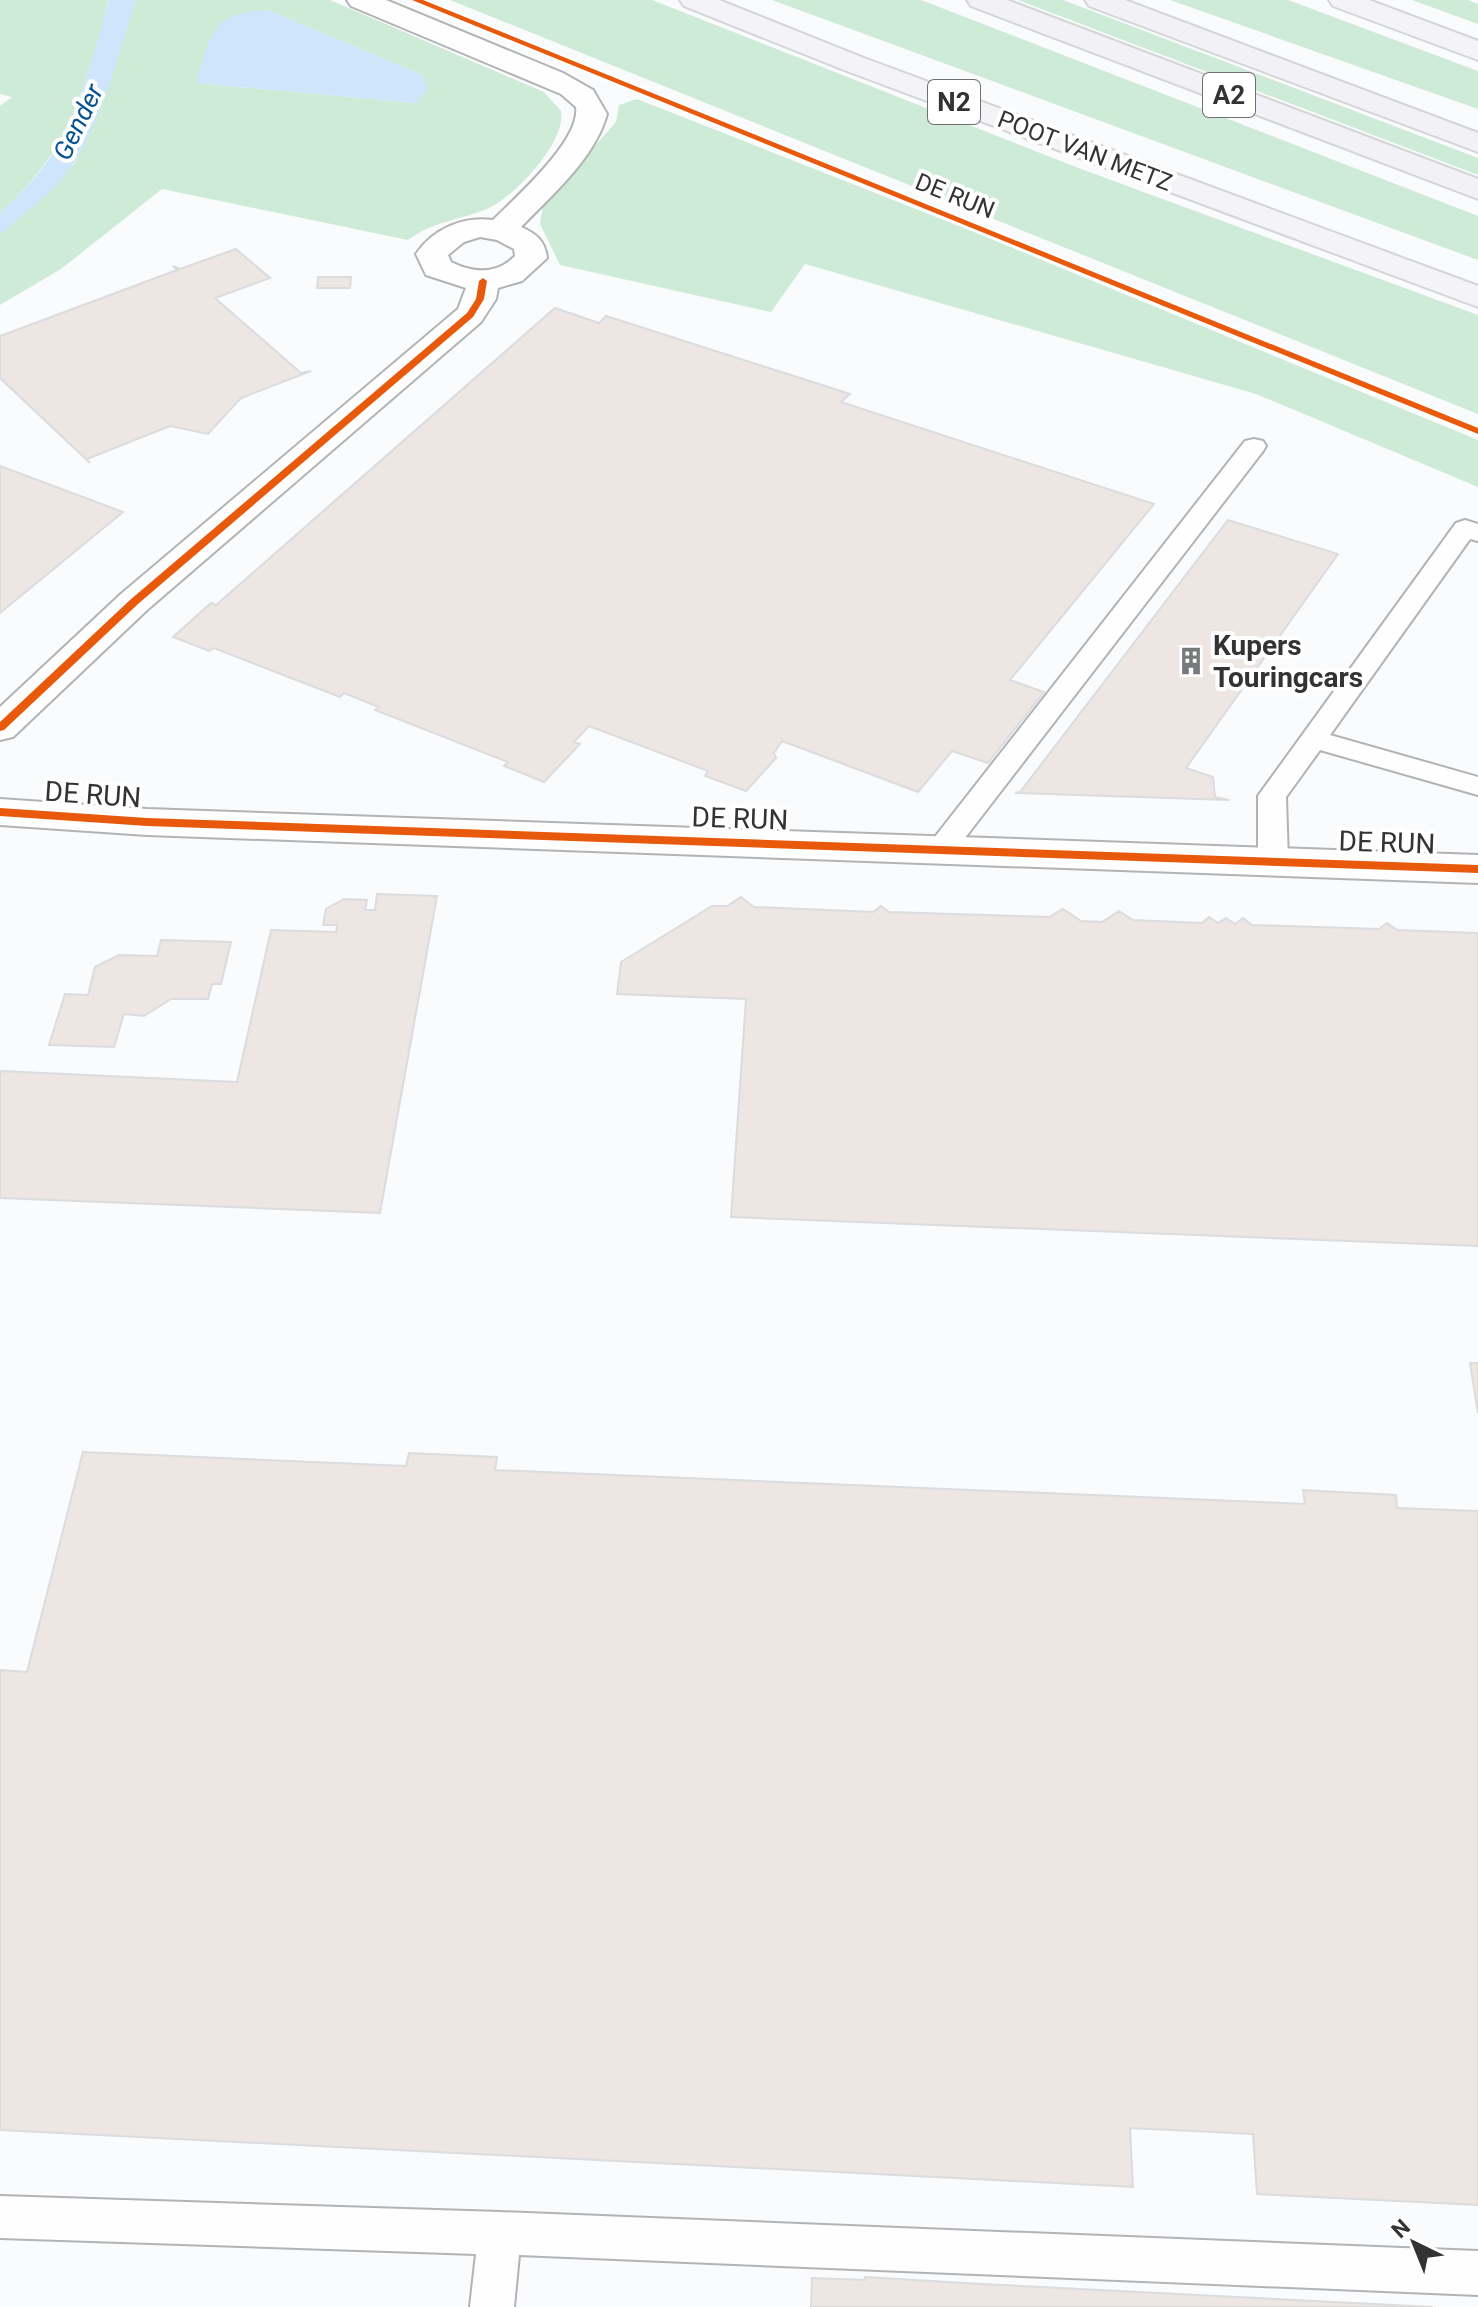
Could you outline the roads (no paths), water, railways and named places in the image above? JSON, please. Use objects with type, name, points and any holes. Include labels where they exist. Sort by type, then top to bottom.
[{"type":"highway","name":"POOT VAN METZ","points":[[694,0],[869,70],[1478,297]]},
{"type":"highway","name":"A2","points":[[981,0],[1478,190]]},
{"type":"highway","name":"A2","points":[[1099,0],[1478,143]]},
{"type":"highway","points":[[1343,0],[1478,51]]},
{"type":"street","points":[[361,0],[553,79],[572,88],[588,102],[592,114],[588,130],[548,180],[501,230]]},
{"type":"street","points":[[501,230],[519,236],[530,246],[531,258],[522,269],[505,277],[483,281],[456,278],[437,268],[432,254],[443,240],[460,232],[501,230]]},
{"type":"street","points":[[0,728],[134,602],[470,315],[480,299],[483,281]]},
{"type":"street","name":"DE RUN","points":[[0,812],[147,822],[1478,869]]},
{"type":"lane","points":[[941,849],[1254,446]]},
{"type":"lane","points":[[1273,862],[1272,796],[1465,528],[1478,533]]},
{"type":"lane","points":[[1313,739],[1478,786]]},
{"type":"lane","points":[[0,2217],[500,2233],[1478,2273]]},
{"type":"lane","points":[[492,2307],[500,2233]]},
{"type":"water","name":"Gender","points":[[109,0],[136,0],[95,123],[75,161],[60,180],[0,234],[0,213],[45,165],[72,116],[83,90]]},
{"type":"water","points":[[268,10],[422,75],[428,89],[417,103],[196,83],[205,52],[216,30],[235,16]]},
{"type":"place","name":"Kupers Touringcars","points":[[1191,661]]}]
